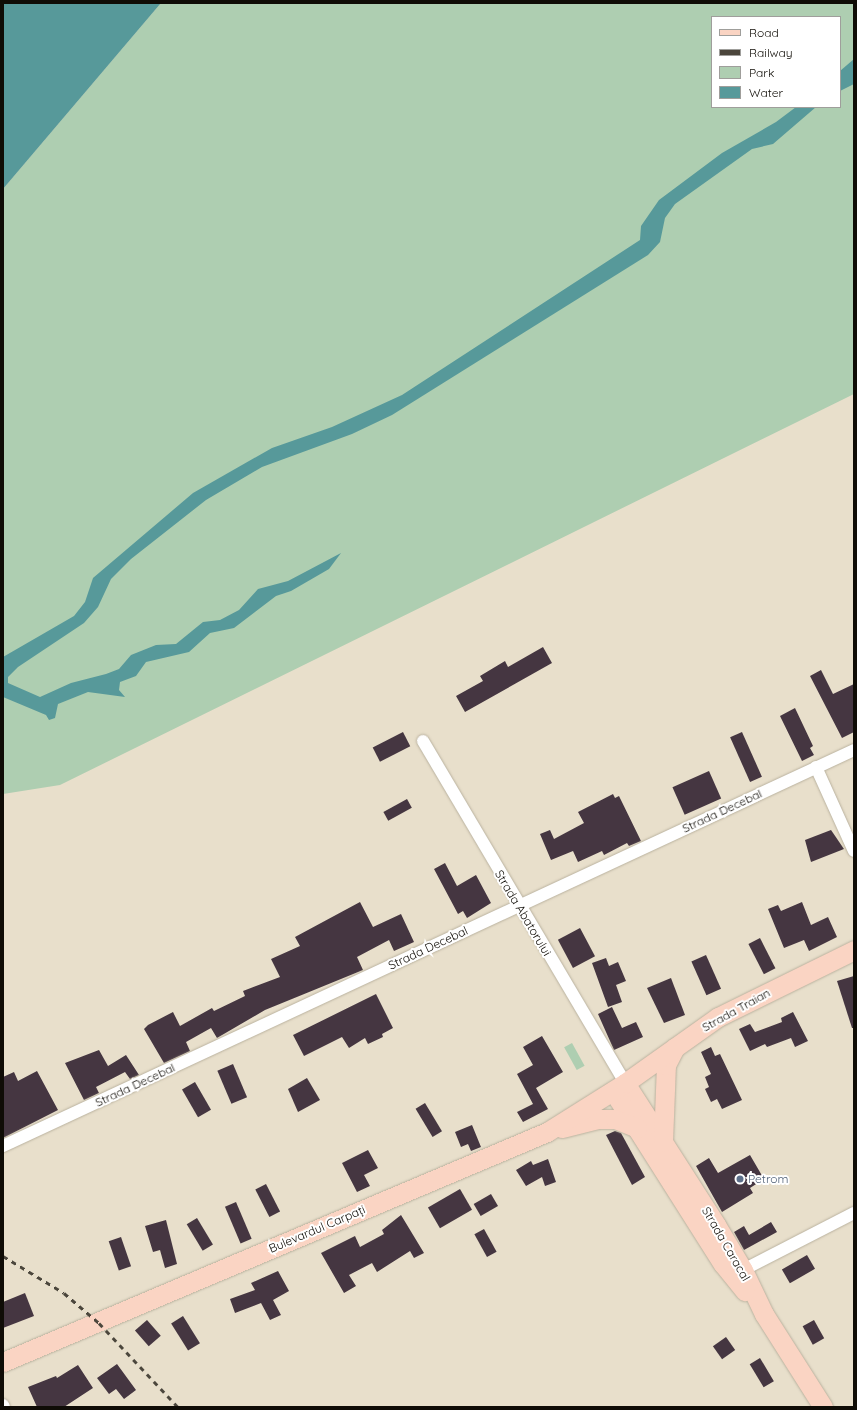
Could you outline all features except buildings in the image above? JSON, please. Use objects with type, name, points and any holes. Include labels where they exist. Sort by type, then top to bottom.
[{"type":"main road","name":"Strada Traian","points":[[619,1087],[718,1017],[854,950]]},
{"type":"main road","points":[[663,1142],[666,1065],[674,1047]]},
{"type":"main road","points":[[619,1087],[637,1128],[723,1264],[764,1314]]},
{"type":"main road","name":"Bulevardul Carpați","points":[[3,1362],[547,1132],[619,1087]]},
{"type":"main road","name":"Strada Caracal","points":[[619,1087],[663,1142],[743,1270],[764,1314],[823,1407]]},
{"type":"main road","points":[[547,1132],[600,1119],[615,1119],[637,1128]]},
{"type":"street","name":"Strada Abatorului","points":[[423,741],[518,906],[619,1087]]},
{"type":"street","name":"Strada Decebal","points":[[3,1146],[854,750]]},
{"type":"street","points":[[816,767],[854,851]]},
{"type":"street","points":[[743,1270],[854,1213]]},
{"type":"green space","points":[[161,3],[854,3],[854,394],[60,785],[3,794],[3,189]]},
{"type":"green space","points":[[572,1043],[585,1066],[577,1070],[564,1047]]},
{"type":"water","points":[[3,3],[161,3],[3,189]]},
{"type":"water","points":[[854,59],[854,84],[841,90],[841,70]]},
{"type":"water","points":[[795,108],[815,108],[773,144],[752,149],[675,204],[665,218],[660,242],[648,255],[392,415],[352,434],[262,467],[206,500],[131,559],[111,579],[98,607],[84,623],[18,667],[8,677],[8,683],[40,697],[71,683],[106,674],[119,669],[131,655],[156,645],[176,644],[203,622],[220,620],[239,610],[258,589],[288,581],[341,553],[329,569],[291,591],[276,596],[234,628],[210,633],[189,652],[146,662],[136,676],[120,682],[119,690],[125,697],[88,692],[58,704],[55,718],[49,720],[46,715],[3,697],[3,657],[74,616],[85,602],[93,578],[193,493],[272,448],[332,427],[402,395],[640,240],[641,226],[659,200],[722,153],[776,122]]},
{"type":"railway","points":[[3,1256],[64,1293],[99,1323],[178,1407]]},
{"type":"place","name":"Petrom","points":[[740,1179]]}]
